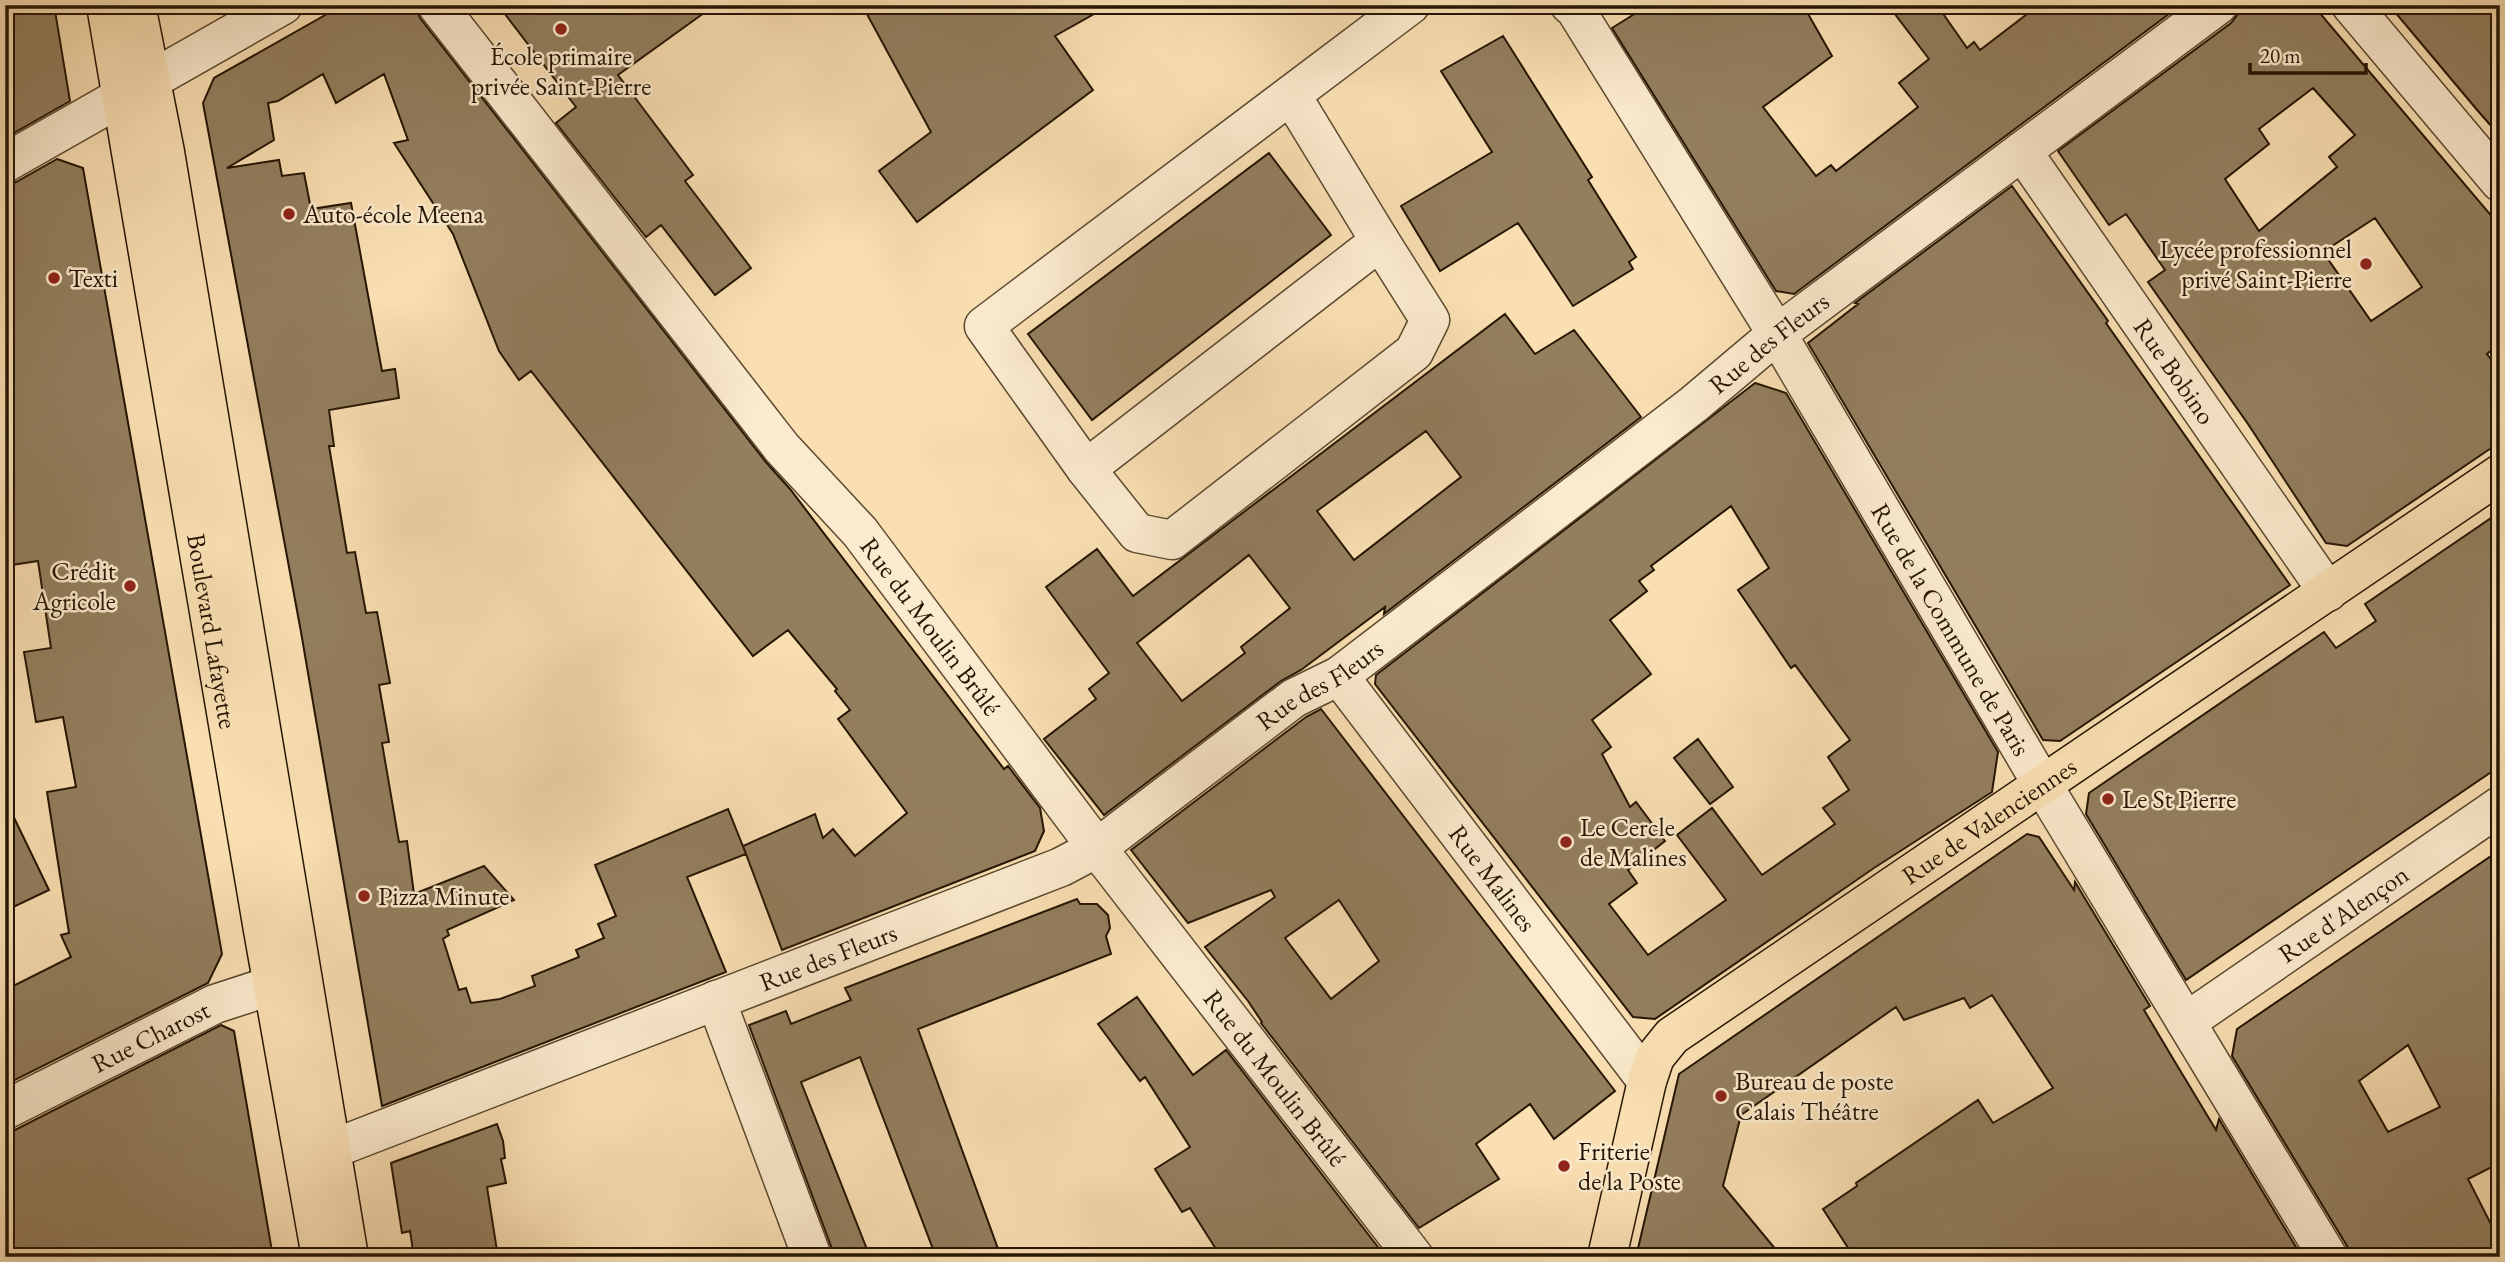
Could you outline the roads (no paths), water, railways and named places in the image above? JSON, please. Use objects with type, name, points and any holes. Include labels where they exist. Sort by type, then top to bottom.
[{"type":"main road","name":"Boulevard Lafayette","points":[[106,5],[136,88],[165,152],[287,980],[318,1154],[349,1257]]},
{"type":"main road","name":"Boulevard Lafayette","points":[[136,5],[136,88]]},
{"type":"main road","name":"Rue de Valenciennes","points":[[1606,1257],[1647,1081],[1655,1057],[1672,1036],[2500,474]]},
{"type":"main road","name":"Boulevard Lafayette","points":[[318,1154],[321,1257]]},
{"type":"street","points":[[5,163],[284,5]]},
{"type":"street","name":"Rue du Moulin Brûlé","points":[[437,5],[782,448],[860,532],[1097,848],[1414,1257]]},
{"type":"street","points":[[1291,95],[1430,320],[1414,352],[1171,540],[1138,533],[1086,469],[984,326],[1410,5]]},
{"type":"street","name":"Rue des Fleurs","points":[[318,1154],[1061,867],[1097,848],[1294,698],[1339,676],[1702,397],[1776,334],[2218,5]]},
{"type":"street","points":[[2351,5],[2500,181]]},
{"type":"street","name":"Rue de la Commune de Paris","points":[[1576,7],[1776,334],[2042,784],[2328,1257]]},
{"type":"street","name":"Rue Bobino","points":[[2022,151],[2328,592]]},
{"type":"street","points":[[1086,469],[1380,241]]},
{"type":"street","name":"Rue Malines","points":[[1339,676],[1647,1081]]},
{"type":"street","name":"Rue d'Alençon","points":[[2186,1022],[2500,806]]},
{"type":"street","name":"Rue Charost","points":[[5,1110],[215,1004],[287,980]]},
{"type":"street","points":[[716,1000],[812,1257]]},
{"type":"place","name":"École primaire privée Saint-Pierre","points":[[561,29]]},
{"type":"place","name":"Auto-école Meena","points":[[289,214]]},
{"type":"place","name":"Lycée professionnel privé Saint-Pierre","points":[[2366,264]]},
{"type":"place","name":"Texti","points":[[54,278]]},
{"type":"place","name":"Crédit Agricole","points":[[130,586]]},
{"type":"place","name":"Le St Pierre","points":[[2108,799]]},
{"type":"place","name":"Le Cercle de Malines","points":[[1566,842]]},
{"type":"place","name":"Pizza Minute","points":[[364,896]]},
{"type":"place","name":"Bureau de poste Calais Théâtre","points":[[1721,1096]]},
{"type":"place","name":"Friterie de la Poste","points":[[1564,1166]]}]
